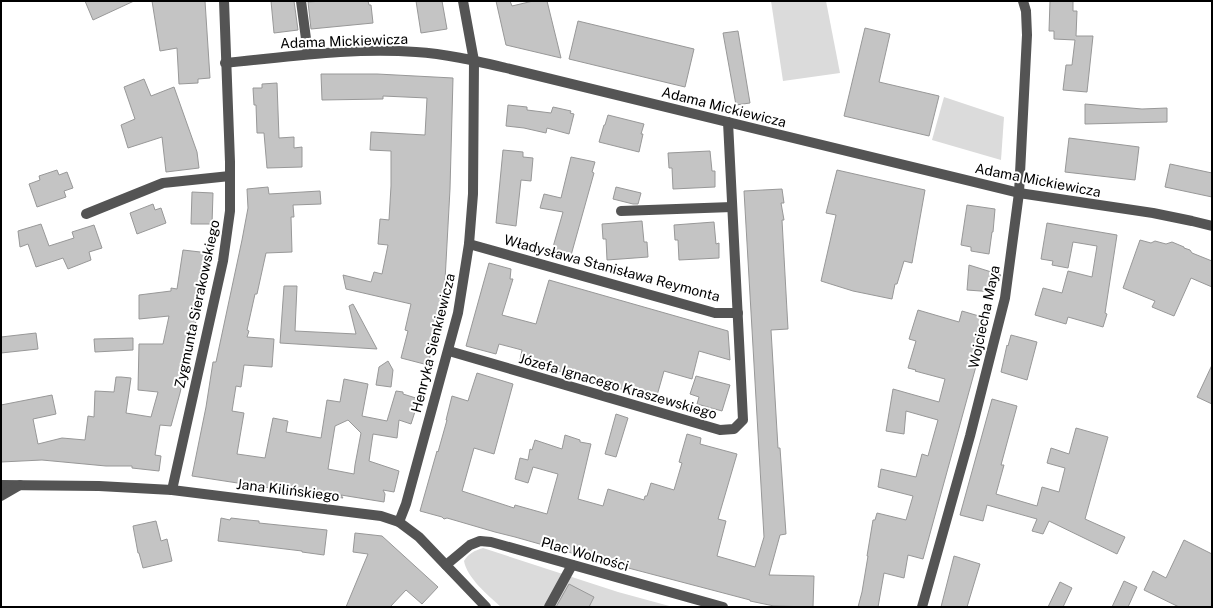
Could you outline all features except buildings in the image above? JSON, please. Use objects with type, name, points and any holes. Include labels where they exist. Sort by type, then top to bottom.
[{"type":"street","name":"Zygmunta Sierakowskiego","points":[[172,490],[223,261],[230,211],[224,1]]},
{"type":"street","points":[[301,1],[308,54]]},
{"type":"street","name":"Henryka Sienkiewicza","points":[[399,522],[406,504],[449,351],[458,313],[469,244],[473,194],[474,60],[463,1]]},
{"type":"street","name":"Wojciecha Maya","points":[[922,607],[970,436],[1005,298],[1019,194],[1027,35],[1026,11],[1023,1]]},
{"type":"street","name":"Adama Mickiewicza","points":[[225,63],[308,54],[374,51],[416,52],[474,60],[1019,194],[1153,213],[1212,226]]},
{"type":"street","name":"Władysława Stanisława Reymonta","points":[[469,244],[715,314],[738,313],[728,122]]},
{"type":"street","points":[[86,214],[163,183],[230,176]]},
{"type":"street","points":[[621,211],[732,207]]},
{"type":"street","name":"Józefa Ignacego Kraszewskiego","points":[[449,351],[720,430],[734,429],[743,420],[738,313]]},
{"type":"street","points":[[1,496],[21,484]]},
{"type":"street","name":"Jana Kilińskiego","points":[[1,485],[21,484],[100,486],[172,490],[381,516],[399,522]]},
{"type":"street","points":[[399,522],[419,537],[486,607]]},
{"type":"street","name":"Plac Wolności","points":[[446,565],[470,545],[480,541],[491,542],[723,607]]},
{"type":"street","points":[[549,607],[572,565]]},
{"type":"shaded area","points":[[771,1],[826,1],[840,73],[783,81]]},
{"type":"shaded area","points":[[944,97],[1004,117],[1001,160],[932,140]]},
{"type":"shaded area","points":[[483,548],[618,592],[673,607],[501,607],[484,592],[469,574],[464,561],[474,551]]}]
